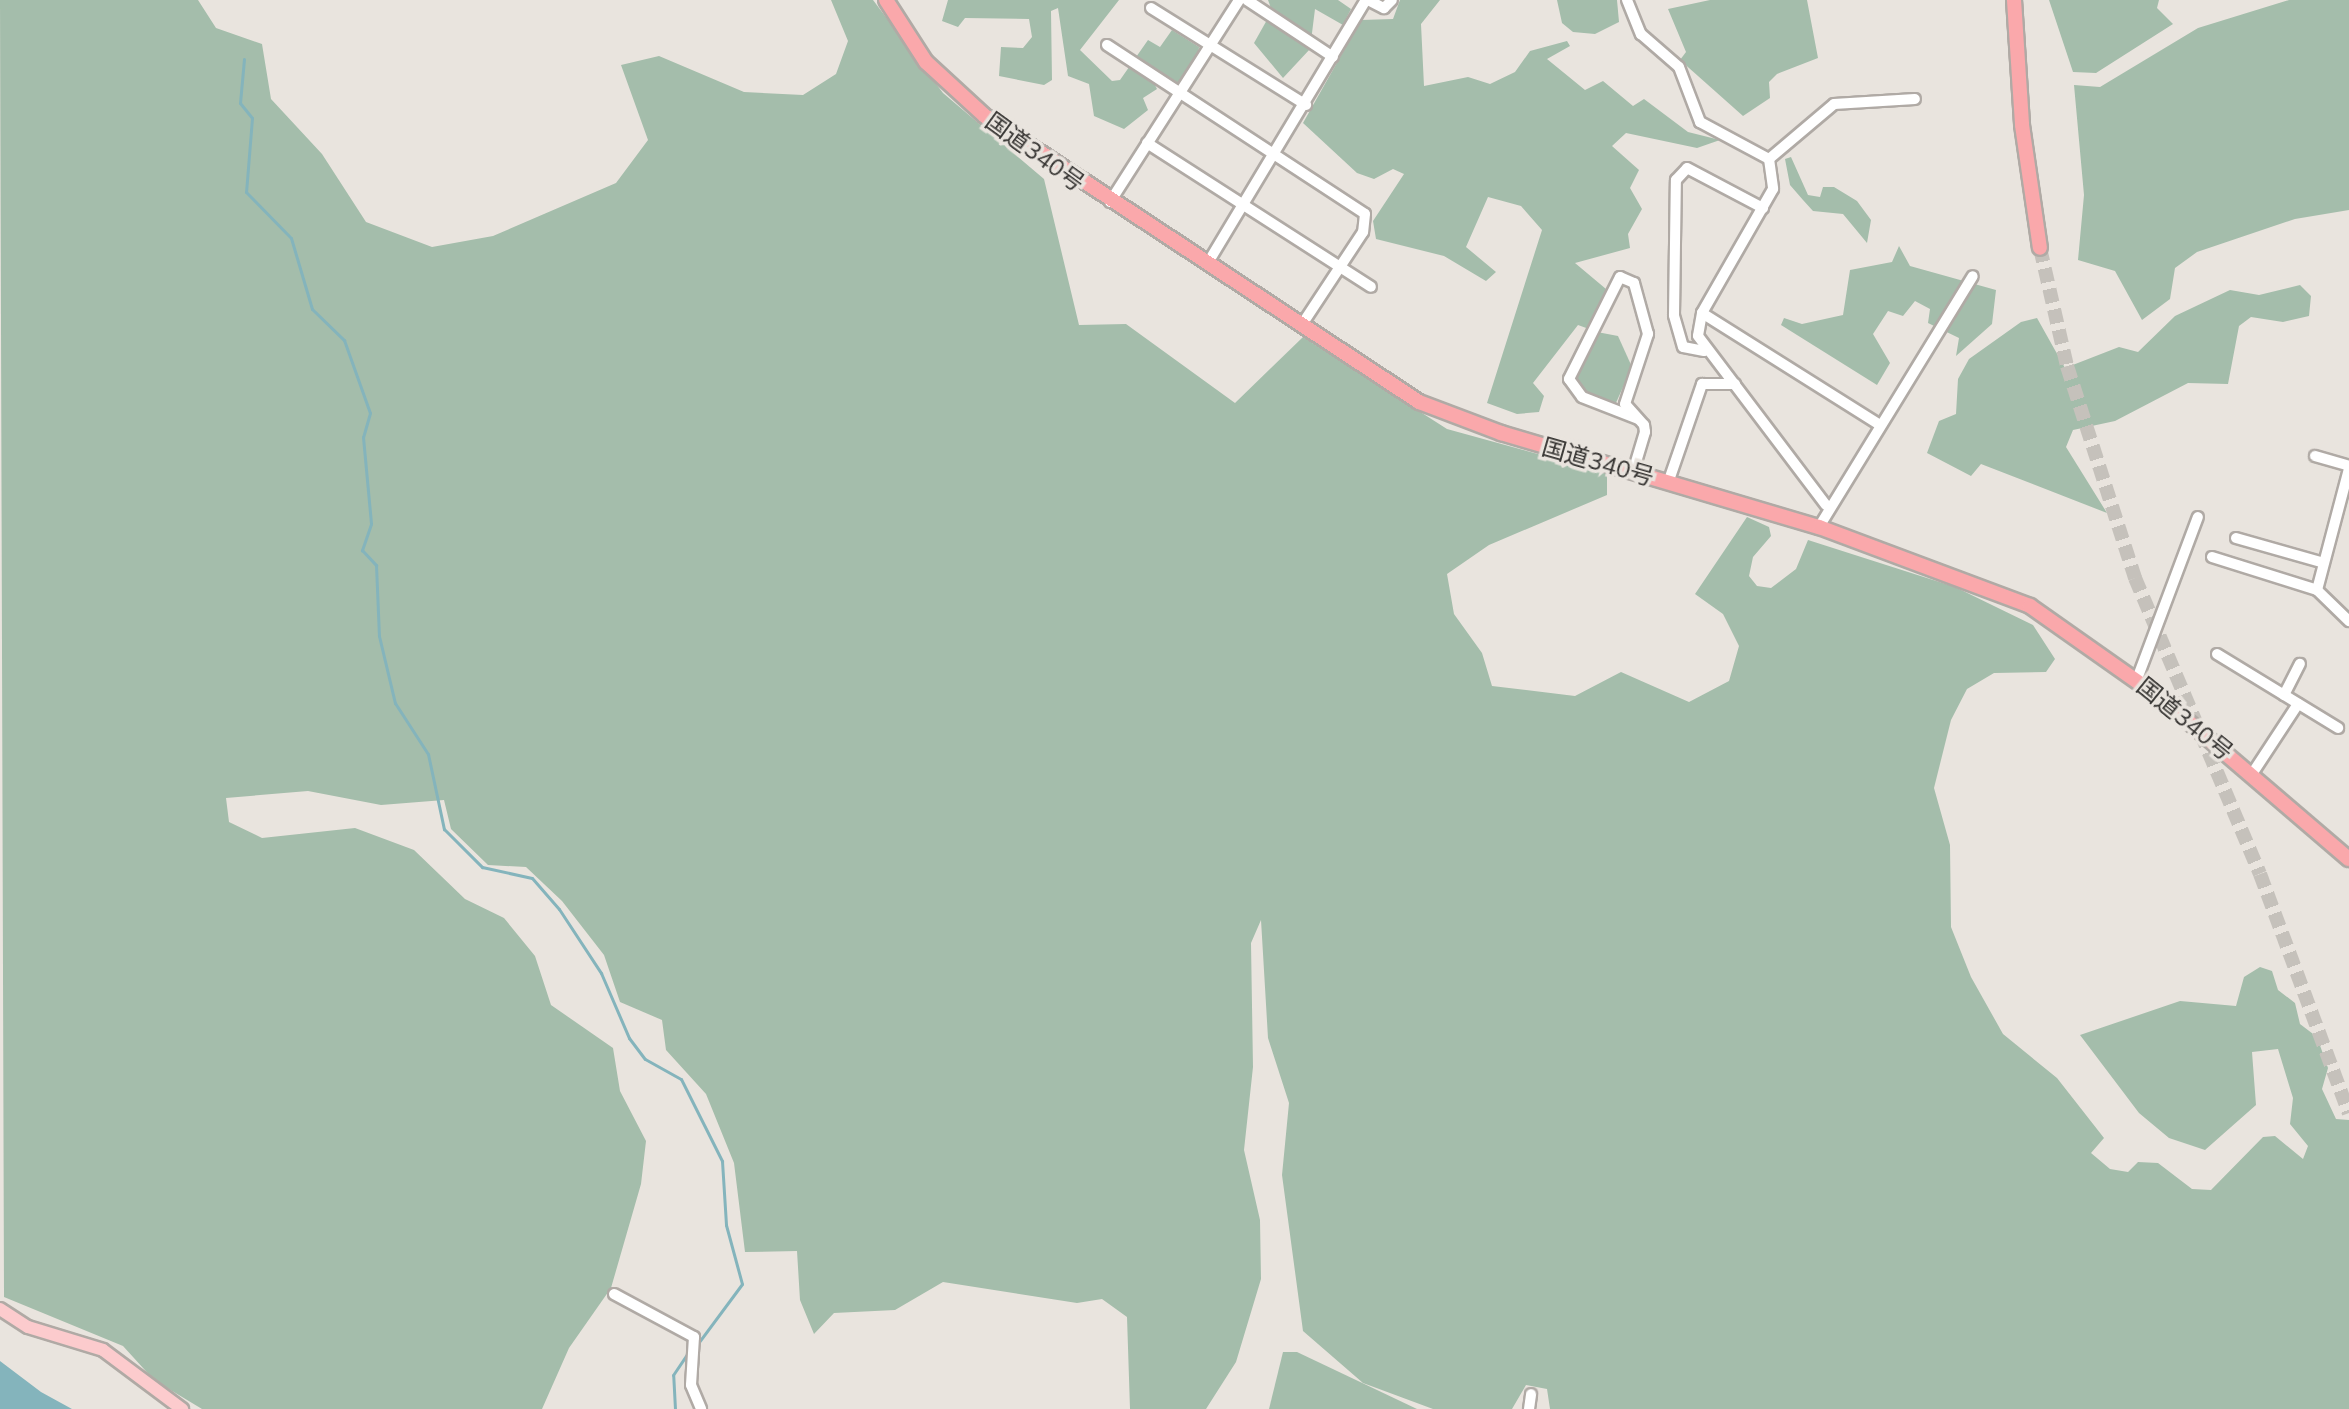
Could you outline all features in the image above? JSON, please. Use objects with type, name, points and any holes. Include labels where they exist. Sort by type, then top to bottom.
[{"type":"highway","name":"国道340号","points":[[886,0],[944,83],[1109,204],[1209,261],[1442,412],[1819,527],[2030,606],[2137,679],[2349,859]]},
{"type":"highway","points":[[2014,0],[2022,125],[2040,248]]},
{"type":"main road","points":[[0,1309],[28,1327],[103,1350],[182,1409]]},
{"type":"street","points":[[1109,204],[1239,0]]},
{"type":"street","points":[[1247,0],[1333,57]]},
{"type":"street","points":[[1209,261],[1367,0],[1384,8],[1392,0]]},
{"type":"street","points":[[1627,0],[1641,34],[1679,67],[1700,122],[1769,159],[1774,180],[1763,208],[1702,313],[1704,351]]},
{"type":"street","points":[[1151,8],[1306,105]]},
{"type":"street","points":[[1107,45],[1365,214],[1363,232],[1303,323]]},
{"type":"street","points":[[1769,159],[1834,104],[1915,99]]},
{"type":"street","points":[[1147,143],[1371,287]]},
{"type":"street","points":[[1763,208],[1694,170],[1683,168],[1676,180],[1674,315],[1683,347],[1704,351],[1735,384],[1826,505]]},
{"type":"street","points":[[1819,527],[1826,505],[1973,276]]},
{"type":"street","points":[[1633,472],[1645,432],[1638,419],[1625,404],[1648,334],[1634,283],[1620,277],[1569,379],[1582,397],[1638,419]]},
{"type":"street","points":[[1702,313],[1878,424]]},
{"type":"street","points":[[1668,483],[1702,384],[1735,384]]},
{"type":"street","points":[[2315,456],[2349,467],[2321,562],[2317,590]]},
{"type":"street","points":[[2137,679],[2198,517]]},
{"type":"street","points":[[2236,538],[2321,562]]},
{"type":"street","points":[[2212,557],[2317,590],[2349,621]]},
{"type":"street","points":[[2217,654],[2338,728]]},
{"type":"street","points":[[2284,695],[2300,664]]},
{"type":"street","points":[[2252,774],[2298,704]]},
{"type":"street","points":[[614,1294],[694,1337],[699,1351],[691,1385],[701,1409]]},
{"type":"street","points":[[1529,1409],[1531,1394]]},
{"type":"green space","points":[[0,0],[198,0],[216,28],[262,44],[271,99],[322,154],[366,222],[432,247],[493,236],[616,183],[648,140],[621,65],[659,56],[744,92],[803,95],[836,74],[848,41],[831,0],[873,0],[943,93],[1044,179],[1079,325],[1126,324],[1235,403],[1303,337],[1447,429],[1607,473],[1607,495],[1489,545],[1447,574],[1454,614],[1482,653],[1492,686],[1575,696],[1621,672],[1689,702],[1729,681],[1739,646],[1723,614],[1695,594],[1747,517],[1769,527],[1771,536],[1753,557],[1749,576],[1757,586],[1771,588],[1796,569],[1808,540],[1955,587],[2033,625],[2055,659],[2046,672],[1994,673],[1967,689],[1951,720],[1934,788],[1950,845],[1951,927],[1971,977],[2003,1034],[2057,1078],[2104,1138],[2091,1153],[2110,1169],[2128,1172],[2138,1162],[2158,1163],[2192,1189],[2211,1190],[2263,1137],[2275,1136],[2303,1159],[2308,1146],[2290,1124],[2293,1098],[2278,1049],[2252,1052],[2256,1105],[2205,1150],[2169,1138],[2139,1113],[2080,1035],[2180,1001],[2236,1006],[2244,977],[2260,967],[2272,971],[2278,990],[2295,1003],[2300,1024],[2317,1037],[2328,1068],[2322,1089],[2336,1119],[2349,1120],[2349,1409],[1550,1409],[1547,1389],[1526,1385],[1512,1409],[1433,1409],[1363,1383],[1303,1331],[1282,1175],[1289,1103],[1268,1038],[1261,920],[1251,943],[1253,1067],[1244,1150],[1260,1220],[1261,1279],[1236,1362],[1206,1409],[1130,1409],[1127,1317],[1102,1299],[1077,1303],[943,1282],[895,1310],[834,1313],[814,1334],[800,1300],[797,1251],[745,1252],[734,1163],[706,1094],[666,1050],[662,1020],[620,1002],[604,955],[562,901],[526,867],[488,865],[451,829],[444,800],[381,805],[308,791],[226,798],[229,822],[262,838],[355,828],[414,850],[465,899],[504,918],[535,956],[551,1005],[613,1048],[620,1091],[646,1141],[641,1184],[611,1288],[569,1348],[542,1409],[202,1409],[154,1380],[123,1346],[4,1297]]},
{"type":"green space","points":[[948,0],[1119,0],[1080,50],[1112,81],[1120,80],[1148,40],[1160,47],[1172,30],[1199,47],[1198,55],[1177,85],[1153,81],[1157,89],[1143,98],[1148,110],[1124,129],[1094,116],[1089,84],[1068,76],[1058,8],[1051,11],[1052,80],[1044,85],[999,76],[1001,47],[1023,48],[1032,37],[1029,19],[965,18],[958,27],[942,21]]},
{"type":"green space","points":[[1268,0],[1338,0],[1351,9],[1343,25],[1315,9],[1310,49],[1283,78],[1254,43],[1272,11]]},
{"type":"green space","points":[[1400,0],[1440,0],[1421,24],[1424,86],[1468,77],[1490,84],[1515,72],[1530,51],[1567,41],[1570,46],[1547,59],[1585,90],[1603,81],[1633,106],[1644,99],[1688,132],[1720,140],[1697,148],[1626,133],[1612,146],[1639,170],[1630,188],[1642,209],[1628,234],[1630,248],[1575,263],[1606,289],[1589,329],[1578,325],[1533,383],[1544,396],[1539,412],[1517,414],[1487,403],[1542,230],[1521,206],[1488,197],[1466,247],[1496,272],[1486,281],[1444,256],[1376,239],[1373,221],[1404,174],[1393,169],[1374,179],[1357,173],[1303,123],[1361,20],[1393,19]]},
{"type":"green space","points":[[1557,0],[1617,0],[1619,22],[1595,34],[1573,32],[1562,23]]},
{"type":"green space","points":[[1710,0],[1807,0],[1818,58],[1777,74],[1769,82],[1770,98],[1743,116],[1680,60],[1686,52],[1668,9]]},
{"type":"green space","points":[[2049,0],[2159,0],[2157,8],[2173,24],[2096,73],[2073,72]]},
{"type":"green space","points":[[2289,0],[2349,0],[2349,210],[2295,219],[2197,252],[2175,268],[2170,299],[2142,320],[2115,271],[2078,260],[2084,195],[2074,85],[2100,87],[2198,28]]},
{"type":"green space","points":[[1791,157],[1808,195],[1820,197],[1823,187],[1834,187],[1857,201],[1871,220],[1867,243],[1843,214],[1813,211],[1803,200],[1790,185],[1785,159]]},
{"type":"green space","points":[[1899,246],[1910,266],[1996,290],[1992,324],[1956,356],[1959,338],[1928,323],[1930,309],[1915,301],[1903,316],[1888,311],[1873,334],[1890,363],[1877,385],[1781,325],[1784,318],[1802,324],[1843,315],[1850,270],[1892,262]]},
{"type":"green space","points":[[2300,285],[2311,296],[2309,316],[2283,322],[2251,317],[2239,326],[2228,384],[2188,383],[2115,421],[2073,430],[2066,447],[2107,513],[1981,464],[1971,476],[1927,453],[1939,421],[1956,414],[1958,379],[1969,359],[2021,322],[2037,318],[2065,368],[2119,347],[2138,352],[2175,316],[2230,290],[2259,295]]},
{"type":"green space","points":[[1597,332],[1618,336],[1632,367],[1615,405],[1574,385]]},
{"type":"green space","points":[[1283,1352],[1297,1352],[1417,1409],[1269,1409]]},
{"type":"water","points":[[0,1361],[41,1392],[72,1409],[0,1409]]},
{"type":"waterway","points":[[244,59],[240,103],[252,118],[246,192],[291,238],[312,309],[344,340],[370,413],[363,437],[371,524],[362,550],[376,565],[379,636],[395,703],[428,754],[444,829],[482,867],[532,878],[559,909],[601,973],[629,1038],[645,1059],[681,1079],[722,1161],[726,1225],[742,1284],[696,1346]]},
{"type":"waterway","points":[[675,1409],[673,1375],[690,1350]]},
{"type":"tunnel","points":[[2040,248],[2067,366],[2135,578],[2260,874],[2349,1113]]}]
